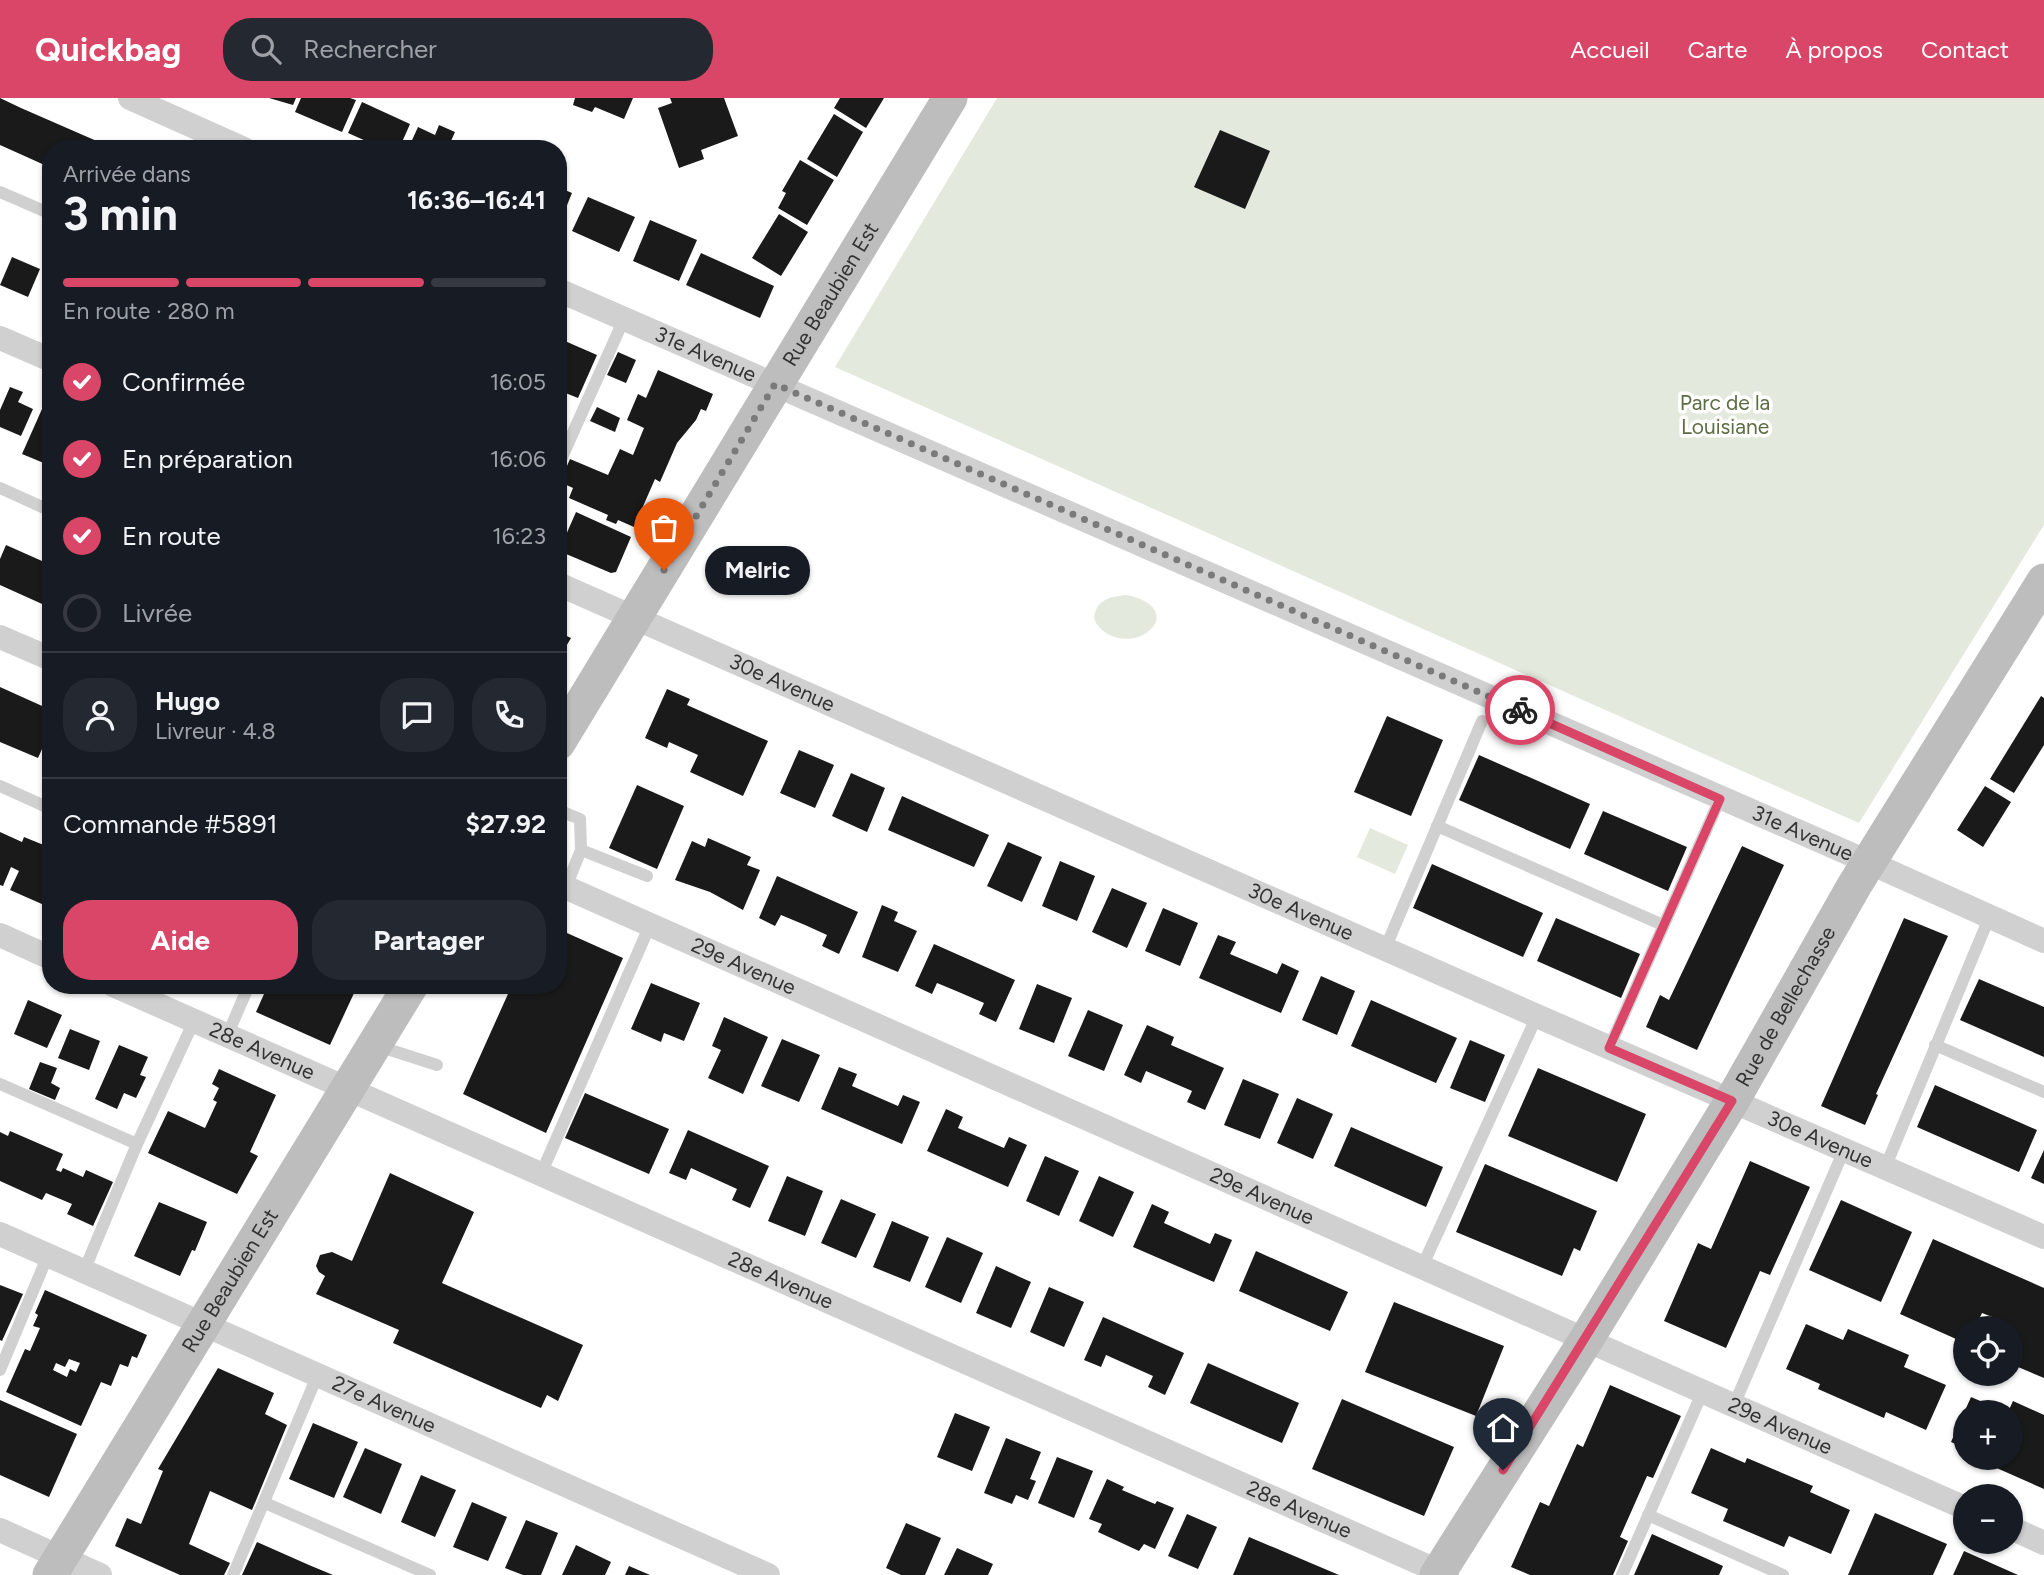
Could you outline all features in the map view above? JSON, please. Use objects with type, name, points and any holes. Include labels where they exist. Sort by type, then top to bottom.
[{"type":"street","points":[[130,98],[224,140]]},
{"type":"street","name":"Rue Beaubien Est","points":[[567,728],[950,98]]},
{"type":"street","name":"31e Avenue","points":[[567,294],[2044,941]]},
{"type":"street","points":[[0,338],[42,356]]},
{"type":"street","name":"Rue de Bellechasse","points":[[1441,1574],[1732,1101],[1869,863],[2044,581]]},
{"type":"street","name":"30e Avenue","points":[[567,588],[2044,1237]]},
{"type":"street","points":[[0,637],[42,655]]},
{"type":"street","name":"29e Avenue","points":[[567,888],[1953,1503]]},
{"type":"street","points":[[0,935],[42,954]]},
{"type":"street","name":"28e Avenue","points":[[133,994],[1441,1574]]},
{"type":"street","name":"Rue Beaubien Est","points":[[55,1566],[406,994]]},
{"type":"street","name":"27e Avenue","points":[[0,1234],[768,1575]]},
{"type":"street","points":[[0,1530],[55,1566],[100,1575]]},
{"type":"street","points":[[2023,1533],[2044,1543]]},
{"type":"lane","points":[[0,192],[42,210]]},
{"type":"lane","points":[[567,434],[624,319]]},
{"type":"lane","points":[[0,488],[42,507]]},
{"type":"lane","points":[[1385,949],[1482,721]]},
{"type":"lane","points":[[0,786],[42,805]]},
{"type":"lane","points":[[1609,1048],[1720,799]]},
{"type":"lane","points":[[567,814],[580,819],[582,850],[567,877]]},
{"type":"lane","points":[[1437,825],[1663,925]]},
{"type":"lane","points":[[582,850],[647,876]]},
{"type":"lane","points":[[1885,1168],[1989,918]]},
{"type":"lane","points":[[541,1174],[650,925]]},
{"type":"lane","points":[[227,1036],[245,994]]},
{"type":"lane","points":[[1422,1267],[1537,1016]]},
{"type":"lane","points":[[84,1271],[137,1144],[194,1021]]},
{"type":"lane","points":[[375,1045],[437,1065]]},
{"type":"lane","points":[[1935,1045],[2044,1092]]},
{"type":"lane","points":[[0,1084],[137,1144]]},
{"type":"lane","points":[[1734,1405],[1844,1150]]},
{"type":"lane","points":[[0,1370],[48,1255]]},
{"type":"lane","points":[[233,1575],[318,1374]]},
{"type":"lane","points":[[1622,1575],[1703,1391]]},
{"type":"lane","points":[[265,1503],[430,1575]]},
{"type":"lane","points":[[1648,1516],[1783,1575]]},
{"type":"green space","name":"Parc de la Louisiane","points":[[997,98],[2044,98],[2044,525],[1859,823],[835,367]]},
{"type":"green space","points":[[1125,595],[1145,601],[1155,610],[1157,616],[1151,629],[1136,638],[1112,636],[1104,632],[1094,619],[1100,604],[1113,597]]},
{"type":"green space","points":[[1370,828],[1408,845],[1395,874],[1357,857]]},
{"type":"building","points":[[0,98],[94,140],[42,140],[42,164],[0,145]]},
{"type":"building","points":[[269,98],[296,98],[293,105]]},
{"type":"building","points":[[301,98],[356,100],[342,132],[295,112]]},
{"type":"building","points":[[575,98],[633,98],[624,119],[595,107],[592,112],[573,105]]},
{"type":"building","points":[[670,98],[724,98],[738,136],[701,150],[704,159],[679,168],[658,108],[672,103]]},
{"type":"building","points":[[840,98],[884,98],[866,128],[834,108]]},
{"type":"building","points":[[362,102],[410,124],[403,140],[364,140],[348,133]]},
{"type":"building","points":[[834,114],[863,132],[837,177],[807,159]]},
{"type":"building","points":[[439,125],[455,132],[451,140],[412,140],[418,127],[435,135]]},
{"type":"building","points":[[1220,130],[1270,151],[1245,209],[1194,187]]},
{"type":"building","points":[[800,160],[834,180],[807,225],[778,208],[786,193],[782,191]]},
{"type":"building","points":[[567,191],[572,193],[567,205]]},
{"type":"building","points":[[588,197],[635,217],[619,252],[572,231]]},
{"type":"building","points":[[779,214],[808,232],[781,276],[752,258]]},
{"type":"building","points":[[650,220],[697,240],[679,281],[633,261]]},
{"type":"building","points":[[701,253],[774,286],[760,318],[686,285]]},
{"type":"building","points":[[12,257],[40,269],[28,297],[0,285]]},
{"type":"building","points":[[567,342],[597,355],[578,398],[567,394]]},
{"type":"building","points":[[618,352],[636,360],[626,383],[607,375]]},
{"type":"building","points":[[658,370],[713,394],[706,411],[701,409],[696,420],[677,443],[660,482],[655,479],[634,527],[618,520],[616,524],[606,520],[608,515],[569,498],[573,488],[567,485],[567,466],[570,459],[608,475],[620,449],[633,455],[644,428],[627,420],[638,394],[646,398]]},
{"type":"building","points":[[10,387],[23,392],[18,402],[33,409],[21,436],[0,427],[0,410]]},
{"type":"building","points":[[597,407],[620,418],[615,432],[590,421]]},
{"type":"building","points":[[42,409],[42,462],[22,454]]},
{"type":"building","points":[[576,512],[631,537],[616,572],[611,573],[567,554],[567,533]]},
{"type":"building","points":[[6,545],[42,561],[42,604],[0,585],[0,559]]},
{"type":"building","points":[[0,687],[42,706],[42,749],[38,758],[0,742]]},
{"type":"building","points":[[667,689],[690,699],[687,705],[768,741],[743,796],[690,772],[698,755],[669,742],[667,748],[645,738]]},
{"type":"building","points":[[2041,696],[2044,698],[2044,745],[2014,793],[1990,779]]},
{"type":"building","points":[[1387,716],[1443,740],[1411,816],[1354,792]]},
{"type":"building","points":[[799,750],[834,765],[815,808],[780,793]]},
{"type":"building","points":[[1479,755],[1590,804],[1570,849],[1459,800]]},
{"type":"building","points":[[851,773],[885,788],[867,832],[832,816]]},
{"type":"building","points":[[637,785],[684,806],[657,869],[609,848]]},
{"type":"building","points":[[1985,786],[2011,802],[1983,847],[1957,830]]},
{"type":"building","points":[[902,796],[989,835],[974,867],[888,830]]},
{"type":"building","points":[[1603,811],[1687,847],[1668,891],[1584,854]]},
{"type":"building","points":[[0,832],[22,842],[24,837],[42,844],[42,904],[10,890],[19,871],[11,867],[3,886],[0,885]]},
{"type":"building","points":[[708,838],[751,857],[747,865],[760,870],[743,910],[710,892],[675,880],[692,841],[705,847]]},
{"type":"building","points":[[1008,842],[1042,857],[1022,902],[987,886]]},
{"type":"building","points":[[1742,846],[1784,865],[1697,1050],[1646,1027],[1660,995],[1669,1000]]},
{"type":"building","points":[[1060,861],[1095,876],[1077,921],[1042,906]]},
{"type":"building","points":[[1432,864],[1543,913],[1523,957],[1413,908]]},
{"type":"building","points":[[777,876],[858,912],[839,954],[822,946],[827,935],[805,925],[781,915],[775,926],[759,918]]},
{"type":"building","points":[[1112,888],[1147,903],[1127,948],[1092,932]]},
{"type":"building","points":[[882,905],[898,912],[894,921],[917,931],[898,972],[862,957]]},
{"type":"building","points":[[1163,908],[1198,923],[1180,966],[1145,951]]},
{"type":"building","points":[[1556,918],[1640,954],[1621,998],[1537,961]]},
{"type":"building","points":[[1904,918],[1948,936],[1876,1094],[1878,1095],[1865,1125],[1821,1106]]},
{"type":"building","points":[[567,933],[623,958],[546,1133],[463,1094],[508,994],[567,994]]},
{"type":"building","points":[[1218,935],[1236,942],[1230,954],[1277,974],[1282,963],[1299,971],[1281,1013],[1199,978]]},
{"type":"building","points":[[934,944],[1015,980],[996,1022],[979,1014],[984,1003],[937,983],[932,994],[915,986]]},
{"type":"building","points":[[1321,976],[1355,991],[1337,1035],[1302,1020]]},
{"type":"building","points":[[1979,979],[2044,1007],[2044,1057],[1960,1020]]},
{"type":"building","points":[[651,983],[700,1003],[684,1041],[664,1033],[661,1042],[631,1029]]},
{"type":"building","points":[[1037,984],[1072,998],[1054,1043],[1019,1029]]},
{"type":"building","points":[[264,994],[354,994],[330,1045],[256,1012]]},
{"type":"building","points":[[28,1000],[62,1015],[47,1048],[14,1034]]},
{"type":"building","points":[[1371,1000],[1457,1038],[1436,1083],[1351,1046]]},
{"type":"building","points":[[1088,1010],[1123,1025],[1104,1071],[1068,1056]]},
{"type":"building","points":[[724,1017],[768,1037],[743,1094],[708,1078],[721,1050],[712,1046]]},
{"type":"building","points":[[1147,1025],[1174,1037],[1171,1045],[1224,1068],[1205,1110],[1187,1102],[1192,1091],[1146,1071],[1141,1083],[1124,1075]]},
{"type":"building","points":[[70,1029],[100,1041],[89,1070],[58,1058]]},
{"type":"building","points":[[782,1039],[820,1055],[799,1102],[761,1086]]},
{"type":"building","points":[[1470,1040],[1505,1055],[1485,1102],[1450,1088]]},
{"type":"building","points":[[119,1045],[148,1057],[140,1075],[146,1077],[136,1098],[124,1093],[117,1109],[95,1099]]},
{"type":"building","points":[[40,1062],[57,1068],[51,1083],[60,1088],[55,1100],[29,1089]]},
{"type":"building","points":[[839,1067],[857,1074],[852,1086],[898,1106],[903,1095],[920,1102],[902,1144],[821,1109]]},
{"type":"building","points":[[1538,1068],[1646,1114],[1617,1182],[1508,1136]]},
{"type":"building","points":[[219,1069],[276,1095],[250,1152],[258,1156],[237,1194],[148,1153],[168,1111],[205,1128],[217,1102],[213,1100],[219,1088],[212,1084]]},
{"type":"building","points":[[1243,1079],[1279,1094],[1260,1139],[1224,1125]]},
{"type":"building","points":[[1935,1085],[2037,1130],[2019,1172],[1917,1127]]},
{"type":"building","points":[[585,1093],[669,1129],[649,1174],[565,1138]]},
{"type":"building","points":[[1297,1098],[1333,1114],[1313,1159],[1277,1143]]},
{"type":"building","points":[[946,1109],[963,1117],[958,1128],[1004,1148],[1009,1137],[1027,1145],[1008,1187],[927,1151]]},
{"type":"building","points":[[1351,1127],[1443,1167],[1426,1207],[1334,1166]]},
{"type":"building","points":[[688,1130],[769,1166],[750,1208],[732,1200],[737,1189],[691,1168],[686,1180],[669,1173]]},
{"type":"building","points":[[10,1131],[63,1154],[56,1170],[61,1172],[63,1168],[83,1177],[86,1170],[113,1182],[93,1226],[67,1214],[72,1204],[46,1193],[42,1200],[0,1181],[0,1132],[8,1136]]},
{"type":"building","points":[[2044,1150],[2044,1184],[2031,1178]]},
{"type":"building","points":[[1045,1156],[1079,1171],[1059,1216],[1026,1201]]},
{"type":"building","points":[[1750,1161],[1810,1187],[1770,1275],[1760,1271],[1726,1348],[1664,1321],[1698,1243],[1711,1249]]},
{"type":"building","points":[[1485,1164],[1597,1211],[1580,1251],[1574,1248],[1562,1276],[1456,1232]]},
{"type":"building","points":[[390,1173],[474,1212],[442,1283],[583,1345],[558,1401],[547,1395],[541,1408],[393,1343],[399,1330],[316,1294],[325,1276],[316,1266],[320,1255],[332,1252],[352,1261]]},
{"type":"building","points":[[787,1176],[823,1191],[805,1236],[768,1221]]},
{"type":"building","points":[[1099,1176],[1134,1192],[1113,1237],[1079,1221]]},
{"type":"building","points":[[841,1199],[876,1214],[856,1258],[821,1243]]},
{"type":"building","points":[[1841,1200],[1912,1232],[1881,1302],[1809,1270]]},
{"type":"building","points":[[159,1202],[207,1222],[195,1251],[192,1250],[180,1276],[134,1256]]},
{"type":"building","points":[[1152,1204],[1169,1212],[1164,1223],[1210,1244],[1215,1233],[1232,1240],[1214,1282],[1133,1247]]},
{"type":"building","points":[[892,1221],[929,1237],[910,1282],[873,1267]]},
{"type":"building","points":[[947,1237],[983,1253],[961,1303],[925,1287]]},
{"type":"building","points":[[1933,1239],[2044,1288],[2044,1378],[2023,1369],[2023,1316],[1990,1316],[1982,1313],[1981,1316],[1953,1316],[1953,1338],[1900,1314]]},
{"type":"building","points":[[1256,1251],[1348,1292],[1330,1331],[1239,1291]]},
{"type":"building","points":[[996,1266],[1031,1282],[1011,1328],[976,1313]]},
{"type":"building","points":[[0,1285],[23,1294],[2,1341],[0,1340]]},
{"type":"building","points":[[1049,1287],[1084,1302],[1064,1347],[1030,1332]]},
{"type":"building","points":[[45,1290],[147,1335],[137,1358],[132,1356],[128,1367],[120,1364],[111,1386],[101,1382],[81,1426],[6,1392],[25,1349],[30,1351],[40,1328],[33,1326],[38,1315],[35,1313]],"holes":[[[69,1359],[80,1363],[76,1372],[70,1369],[67,1377],[53,1370],[56,1363],[65,1367]]]},
{"type":"building","points":[[1394,1302],[1504,1346],[1476,1416],[1365,1372]]},
{"type":"building","points":[[1103,1317],[1184,1353],[1165,1395],[1148,1387],[1153,1376],[1106,1355],[1101,1367],[1084,1360]]},
{"type":"building","points":[[1806,1324],[1843,1340],[1848,1329],[1909,1355],[1904,1367],[1946,1385],[1926,1430],[1886,1412],[1884,1418],[1818,1389],[1820,1384],[1786,1369]]},
{"type":"building","points":[[1208,1363],[1299,1403],[1282,1443],[1190,1403]]},
{"type":"building","points":[[218,1368],[274,1393],[265,1414],[287,1425],[252,1510],[210,1491],[189,1544],[230,1563],[224,1575],[180,1575],[115,1546],[127,1518],[141,1524],[163,1471],[158,1469]]},
{"type":"building","points":[[1610,1385],[1681,1416],[1653,1478],[1647,1476],[1620,1537],[1628,1541],[1613,1575],[1530,1575],[1511,1567],[1540,1502],[1549,1506],[1577,1444],[1583,1447]]},
{"type":"building","points":[[1342,1399],[1454,1447],[1424,1516],[1312,1469]]},
{"type":"building","points":[[0,1400],[77,1434],[49,1497],[0,1475]]},
{"type":"building","points":[[2023,1406],[2044,1415],[2044,1489],[2001,1470],[2023,1470]]},
{"type":"building","points":[[955,1413],[990,1427],[972,1471],[937,1457]]},
{"type":"building","points":[[313,1423],[358,1442],[334,1498],[289,1479]]},
{"type":"building","points":[[1006,1438],[1041,1452],[1030,1479],[1036,1481],[1028,1500],[1016,1495],[1012,1504],[984,1493]]},
{"type":"building","points":[[365,1448],[402,1464],[381,1514],[343,1497]]},
{"type":"building","points":[[1711,1448],[1745,1463],[1747,1458],[1813,1486],[1810,1492],[1850,1510],[1831,1554],[1789,1536],[1784,1547],[1723,1521],[1728,1509],[1691,1493]]},
{"type":"building","points":[[1057,1457],[1093,1471],[1074,1518],[1038,1503]]},
{"type":"building","points":[[421,1475],[456,1490],[435,1537],[401,1522]]},
{"type":"building","points":[[1107,1479],[1124,1487],[1122,1490],[1155,1504],[1157,1501],[1174,1508],[1155,1549],[1144,1544],[1139,1551],[1098,1532],[1102,1524],[1089,1519]]},
{"type":"building","points":[[472,1502],[507,1517],[488,1561],[453,1547]]},
{"type":"building","points":[[1875,1513],[1947,1544],[1933,1575],[1848,1575]]},
{"type":"building","points":[[1187,1514],[1217,1527],[1198,1569],[1168,1556]]},
{"type":"building","points":[[526,1520],[558,1533],[541,1575],[523,1575],[505,1568]]},
{"type":"building","points":[[906,1523],[941,1538],[925,1575],[901,1575],[886,1568]]},
{"type":"building","points":[[1652,1534],[1723,1566],[1719,1575],[1634,1575]]},
{"type":"building","points":[[1249,1537],[1339,1575],[1233,1575]]},
{"type":"building","points":[[257,1542],[309,1565],[333,1575],[242,1575]]},
{"type":"building","points":[[576,1545],[611,1562],[605,1575],[562,1575]]},
{"type":"building","points":[[957,1548],[993,1564],[988,1575],[944,1575]]},
{"type":"building","points":[[1963,1554],[1971,1554],[2018,1575],[1953,1575]]},
{"type":"building","points":[[629,1566],[650,1575],[625,1575]]},
{"type":"way so far","points":[[664,570],[775,384],[1520,710]]},
{"type":"place","name":"Melric","points":[[664,570]]},
{"type":"route","points":[[1503,1470],[1732,1101],[1609,1048],[1720,799],[1520,710]]}]
